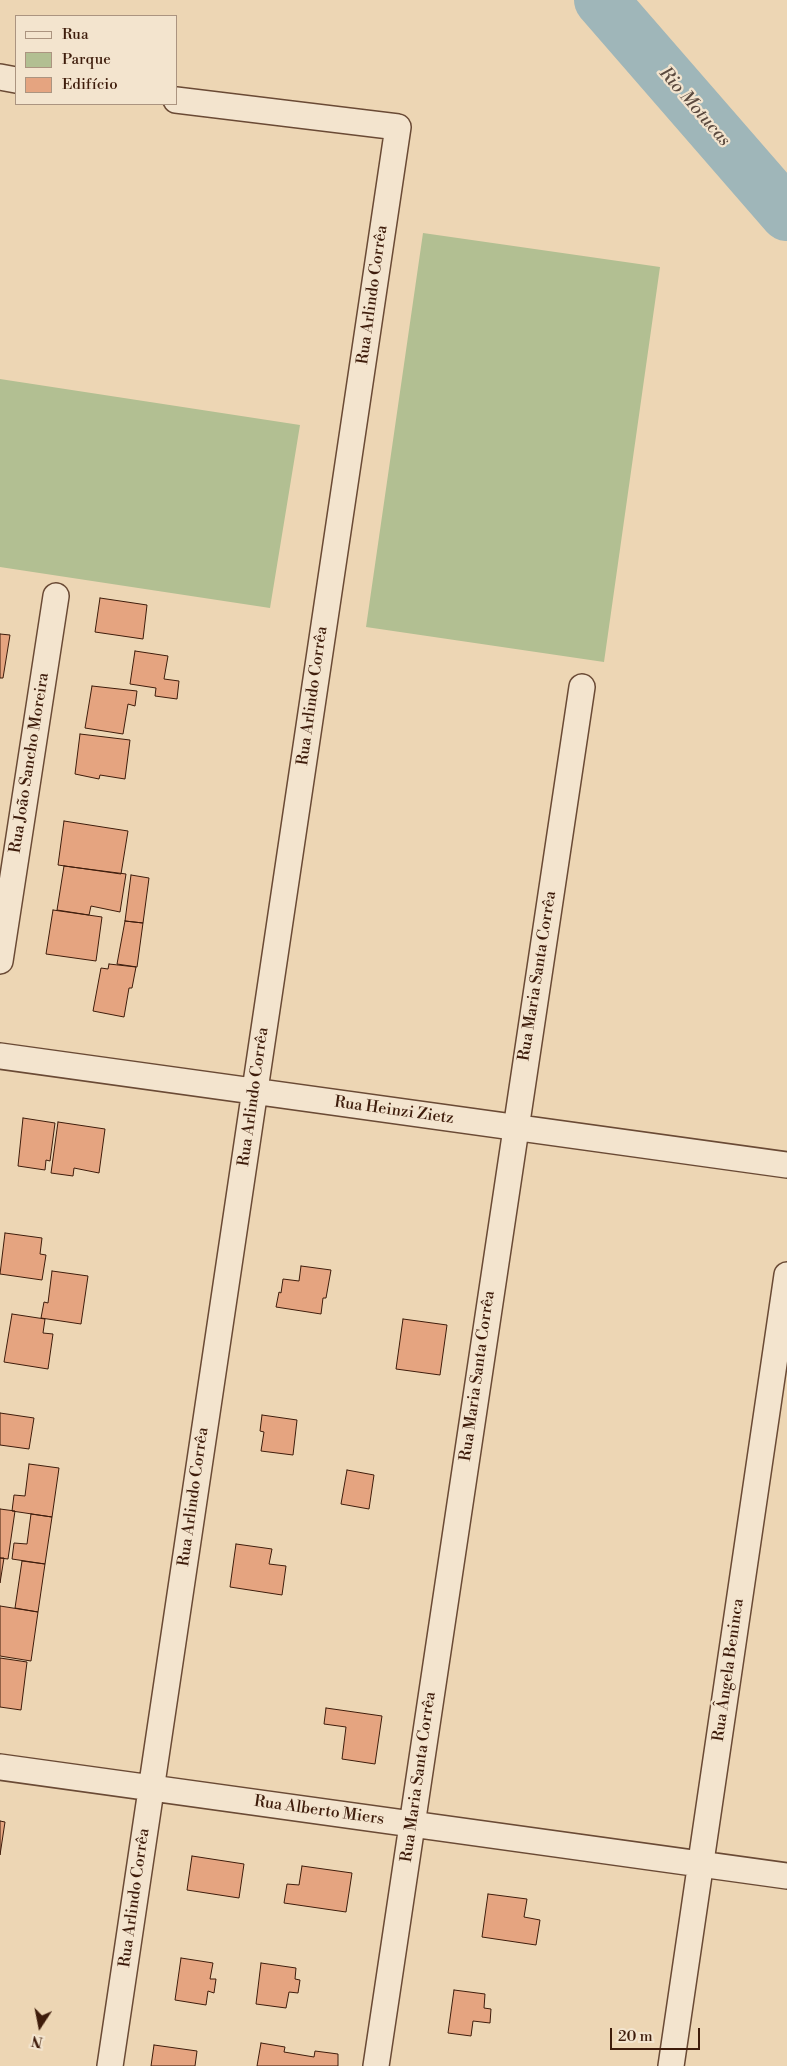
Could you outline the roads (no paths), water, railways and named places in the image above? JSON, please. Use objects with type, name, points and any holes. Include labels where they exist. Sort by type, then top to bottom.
[{"type":"street","points":[[0,78],[15,80]]},
{"type":"street","name":"Rua Arlindo Corrêa","points":[[110,2066],[398,127],[178,100]]},
{"type":"street","name":"Rua João Sancho Moreira","points":[[0,960],[56,596]]},
{"type":"street","name":"Rua Maria Santa Corrêa","points":[[376,2066],[582,687]]},
{"type":"street","name":"Rua Heinzi Zietz","points":[[0,1056],[787,1165]]},
{"type":"street","name":"Rua Ângela Beninca","points":[[671,2066],[787,1274]]},
{"type":"street","name":"Rua Alberto Miers","points":[[0,1767],[787,1876]]},
{"type":"waterway","name":"Rio Motucas","points":[[601,0],[787,214]]}]
